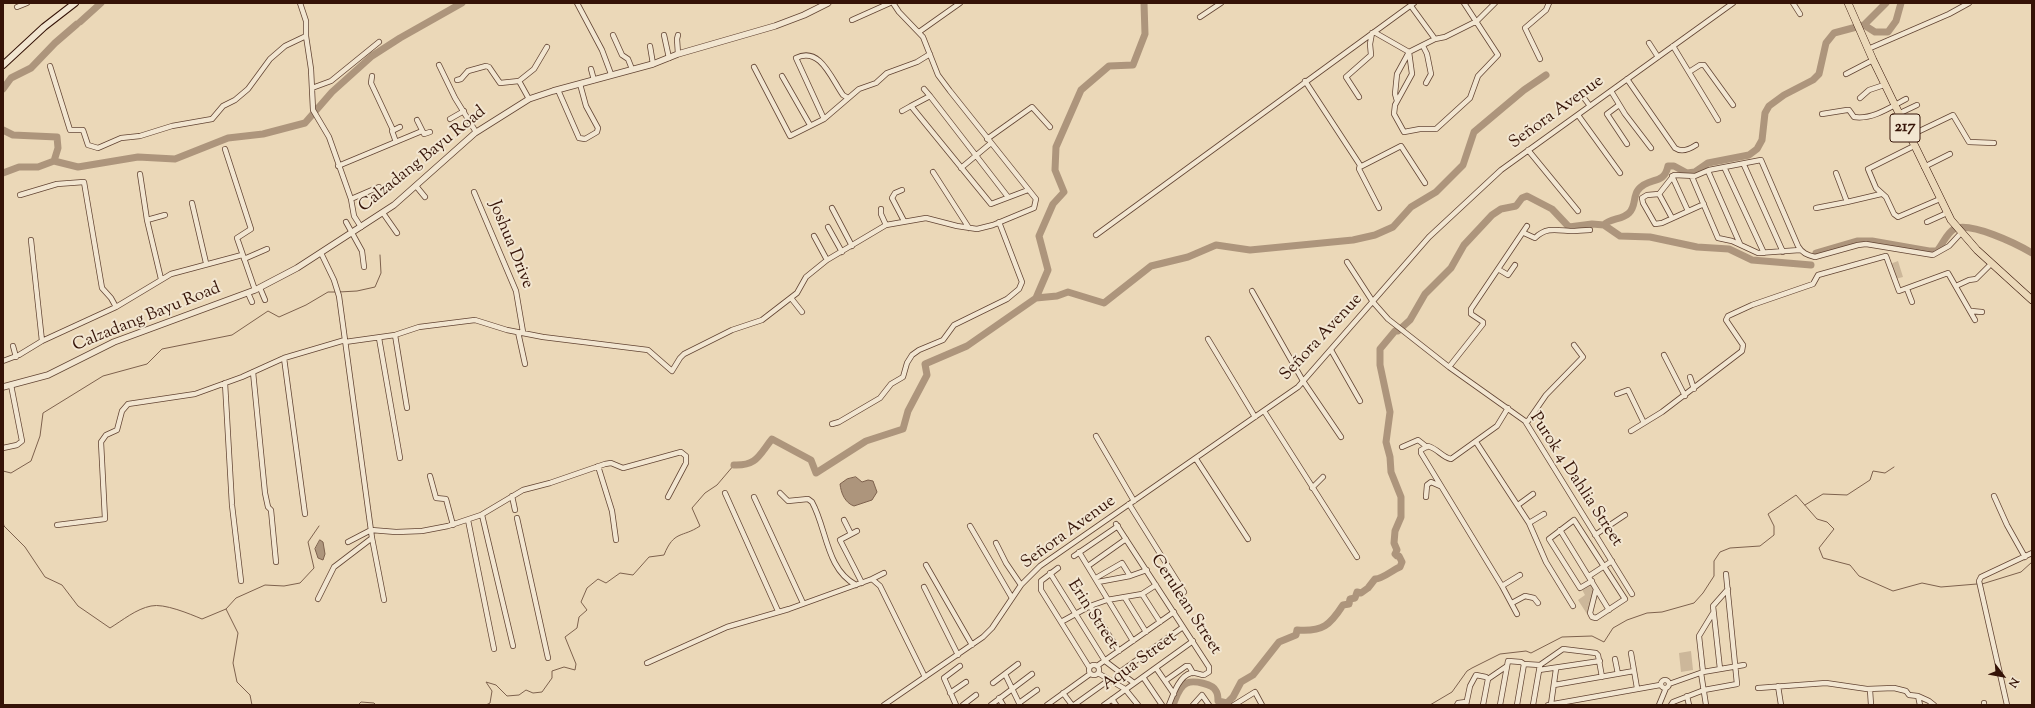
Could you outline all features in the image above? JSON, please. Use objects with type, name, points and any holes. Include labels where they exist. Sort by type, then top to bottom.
[{"type":"main road","points":[[3,65],[75,3]]},
{"type":"main road","name":"217","points":[[1848,3],[1855,22],[1884,85],[1953,223],[1991,264],[2032,300]]},
{"type":"street","points":[[17,7],[27,3]]},
{"type":"street","points":[[300,3],[306,21],[306,36],[312,70],[314,110],[329,137],[338,166],[351,199],[354,216],[362,228]]},
{"type":"street","points":[[577,3],[602,50],[611,74]]},
{"type":"street","name":"Calzadang Bayu Road","points":[[3,387],[48,375],[114,342],[258,289],[351,233],[362,228],[416,186],[476,132],[529,99],[611,74],[653,64],[678,54],[775,26],[804,15],[828,3]]},
{"type":"street","points":[[57,525],[105,519],[101,442],[106,435],[117,430],[122,411],[128,404],[195,394],[253,372],[284,358],[345,341],[379,338],[395,335],[419,327],[476,320],[521,332],[580,342],[648,350],[672,371],[684,354],[732,330],[755,324],[791,298],[799,290],[806,277],[827,260],[886,225],[926,218],[977,229],[1034,208],[1036,199],[987,139],[938,75],[926,42],[919,32],[891,3],[852,20]]},
{"type":"street","points":[[919,32],[960,3]]},
{"type":"street","points":[[1200,17],[1221,3]]},
{"type":"street","points":[[1409,52],[1412,74],[1397,102],[1394,114],[1404,132],[1440,128],[1464,105],[1472,95],[1478,76],[1499,54],[1464,3]]},
{"type":"street","points":[[1397,102],[1395,94],[1397,74],[1409,52],[1435,39],[1445,37],[1477,21],[1495,3]]},
{"type":"street","points":[[1540,59],[1526,28],[1546,10],[1549,3]]},
{"type":"street","name":"Señora Avenue","points":[[884,705],[958,655],[992,628],[1021,584],[1040,566],[1196,459],[1264,411],[1303,381],[1429,237],[1501,170],[1733,3]]},
{"type":"street","points":[[1793,3],[1800,14]]},
{"type":"street","points":[[1868,49],[1949,14],[1969,3]]},
{"type":"street","points":[[1096,235],[1412,4],[1435,39]]},
{"type":"street","points":[[1373,32],[1409,52]]},
{"type":"street","points":[[1359,97],[1346,77],[1370,57],[1373,32]]},
{"type":"street","points":[[613,35],[622,55],[628,59],[632,69]]},
{"type":"street","points":[[664,35],[669,58]]},
{"type":"street","points":[[678,35],[678,54]]},
{"type":"street","points":[[50,66],[70,130],[83,130],[88,145],[98,148],[121,138],[140,136],[172,126],[212,119],[223,106],[235,100],[248,89],[270,59],[285,46],[306,36]]},
{"type":"street","points":[[312,88],[331,81],[378,42]]},
{"type":"street","points":[[1649,43],[1658,57]]},
{"type":"street","points":[[650,46],[653,64]]},
{"type":"street","points":[[1423,46],[1427,54],[1431,74],[1426,83]]},
{"type":"street","points":[[1673,46],[1718,120]]},
{"type":"street","points":[[457,80],[461,79],[468,71],[486,66],[500,83],[519,81],[534,68],[547,47]]},
{"type":"street","points":[[824,119],[796,58],[808,54],[818,58],[843,95],[848,98]]},
{"type":"street","points":[[754,67],[789,136],[810,124],[824,119],[859,89],[876,83],[887,74],[917,62],[930,54]]},
{"type":"street","points":[[1846,74],[1873,60]]},
{"type":"street","points":[[438,65],[455,98],[476,132]]},
{"type":"street","points":[[1689,72],[1700,65],[1704,66],[1733,106]]},
{"type":"street","points":[[591,69],[594,80]]},
{"type":"street","points":[[372,76],[371,83],[393,130],[396,142]]},
{"type":"street","points":[[782,76],[810,124]]},
{"type":"street","points":[[1627,79],[1675,148],[1678,150],[1687,150],[1696,145]]},
{"type":"street","points":[[519,81],[529,99]]},
{"type":"street","points":[[1305,81],[1360,167],[1359,169],[1379,208]]},
{"type":"street","points":[[558,90],[579,138],[585,140],[597,132],[598,128],[586,106],[580,84]]},
{"type":"street","points":[[1860,98],[1867,91],[1884,85]]},
{"type":"street","points":[[924,89],[1008,197]]},
{"type":"street","points":[[1611,91],[1619,105],[1651,148]]},
{"type":"street","points":[[902,110],[930,96]]},
{"type":"street","points":[[1584,98],[1590,106]]},
{"type":"street","points":[[1822,114],[1849,110],[1854,117],[1864,117],[1906,99]]},
{"type":"street","points":[[1619,105],[1606,114],[1627,144]]},
{"type":"street","points":[[1898,114],[1917,105]]},
{"type":"street","points":[[911,106],[991,204],[1028,190]]},
{"type":"street","points":[[987,139],[1032,107],[1050,127]]},
{"type":"street","points":[[450,119],[464,111]]},
{"type":"street","points":[[1578,114],[1620,173]]},
{"type":"street","points":[[1909,136],[1953,116],[1969,142],[1994,143]]},
{"type":"street","points":[[417,120],[424,134],[430,132]]},
{"type":"street","points":[[393,130],[400,127]]},
{"type":"street","points":[[338,166],[422,131]]},
{"type":"street","points":[[961,168],[991,143]]},
{"type":"street","points":[[1360,167],[1401,146],[1425,183]]},
{"type":"street","points":[[1914,146],[1868,169],[1876,188],[1886,197],[1894,214],[1898,217],[1940,199]]},
{"type":"street","points":[[225,149],[251,229],[238,237],[243,257],[258,289],[265,300]]},
{"type":"street","points":[[1528,150],[1578,212]]},
{"type":"street","points":[[1924,167],[1950,154]]},
{"type":"street","points":[[1704,204],[1655,224],[1643,203],[1643,196],[1659,194],[1672,176],[1679,174],[1692,177],[1708,171],[1725,169],[1756,161],[1763,162],[1800,250],[1815,258],[1866,244],[1932,255],[1948,246],[1960,232]]},
{"type":"street","points":[[1744,165],[1783,252]]},
{"type":"street","points":[[1725,169],[1764,253]]},
{"type":"street","points":[[1708,171],[1740,244]]},
{"type":"street","points":[[933,172],[969,228]]},
{"type":"street","points":[[1836,173],[1847,202]]},
{"type":"street","points":[[140,174],[147,220],[161,279]]},
{"type":"street","points":[[1672,176],[1688,211]]},
{"type":"street","points":[[1692,177],[1718,238],[1740,244],[1758,253],[1800,250]]},
{"type":"street","points":[[20,195],[57,184],[84,182],[102,288],[111,298],[116,308]]},
{"type":"street","points":[[416,186],[425,197]]},
{"type":"street","points":[[351,199],[379,187]]},
{"type":"street","points":[[902,190],[895,193],[892,198],[904,221]]},
{"type":"street","name":"Joshua Drive","points":[[474,192],[516,291],[525,364]]},
{"type":"street","points":[[1659,194],[1672,218]]},
{"type":"street","points":[[1816,208],[1881,194]]},
{"type":"street","points":[[192,203],[206,263]]},
{"type":"street","points":[[832,208],[852,246]]},
{"type":"street","points":[[881,209],[881,214],[886,225]]},
{"type":"street","points":[[383,212],[397,233]]},
{"type":"street","points":[[1927,222],[1947,213]]},
{"type":"street","points":[[147,220],[165,215]]},
{"type":"street","points":[[346,222],[362,251],[364,267]]},
{"type":"street","points":[[832,424],[839,422],[877,400],[891,384],[903,377],[907,363],[912,355],[919,350],[942,340],[954,325],[1007,299],[1019,289],[1022,282],[999,222]]},
{"type":"street","points":[[1450,367],[1483,324],[1471,314],[1471,309],[1528,226]]},
{"type":"street","points":[[828,227],[842,252]]},
{"type":"street","points":[[1524,233],[1534,238],[1543,231],[1556,228],[1570,231],[1590,230]]},
{"type":"street","points":[[814,236],[827,260]]},
{"type":"street","points":[[31,240],[42,341]]},
{"type":"street","points":[[3,361],[16,356],[42,341],[116,308],[161,279],[176,272],[206,263],[243,257],[267,249]]},
{"type":"street","points":[[320,253],[339,296],[372,538],[384,600]]},
{"type":"street","points":[[1631,431],[1685,396],[1742,351],[1743,345],[1726,320],[1728,316],[1736,311],[1813,284],[1818,275],[1883,256],[1888,258],[1897,289],[1899,291],[1947,273],[1975,320]]},
{"type":"street","name":"Purok 4 Dahlia Street","points":[[1347,262],[1373,302],[1393,323],[1450,367],[1525,421],[1632,594]]},
{"type":"street","points":[[1956,286],[1969,280],[1976,279],[1991,264]]},
{"type":"street","points":[[1498,269],[1508,275],[1515,265]]},
{"type":"street","points":[[1907,289],[1912,302]]},
{"type":"street","points":[[1252,291],[1303,381],[1341,437]]},
{"type":"street","points":[[248,293],[252,302]]},
{"type":"street","points":[[791,298],[802,312]]},
{"type":"street","points":[[1971,311],[1982,312]]},
{"type":"street","points":[[395,335],[407,408]]},
{"type":"street","points":[[379,338],[400,458]]},
{"type":"street","points":[[1208,338],[1255,417]]},
{"type":"street","points":[[1525,421],[1528,420],[1546,395],[1583,357],[1574,345]]},
{"type":"street","points":[[13,346],[16,356]]},
{"type":"street","points":[[1331,350],[1360,400]]},
{"type":"street","points":[[1664,355],[1685,396]]},
{"type":"street","points":[[284,358],[305,514]]},
{"type":"street","points":[[253,372],[265,493],[268,506],[271,510],[276,562]]},
{"type":"street","points":[[1690,376],[1694,389]]},
{"type":"street","points":[[225,383],[232,504],[241,580]]},
{"type":"street","points":[[3,448],[17,445],[22,441],[11,385]]},
{"type":"street","points":[[1617,394],[1628,390],[1644,423]]},
{"type":"street","points":[[1402,447],[1418,440],[1427,446],[1434,448],[1444,458],[1451,459],[1497,426],[1508,408]]},
{"type":"street","points":[[1264,411],[1357,557]]},
{"type":"street","points":[[1096,436],[1134,502]]},
{"type":"street","points":[[1476,442],[1529,523],[1546,562],[1572,606]]},
{"type":"street","points":[[1427,446],[1421,450],[1421,453],[1502,586],[1517,614]]},
{"type":"street","points":[[348,542],[371,530],[396,532],[422,531],[453,525],[482,515],[523,490],[550,483],[598,466],[611,463],[623,468],[681,452],[686,456],[686,463],[668,498]]},
{"type":"street","points":[[1196,459],[1248,539]]},
{"type":"street","points":[[598,466],[612,512],[616,540]]},
{"type":"street","points":[[430,476],[436,498],[446,499],[453,525]]},
{"type":"street","points":[[1312,488],[1322,477]]},
{"type":"street","points":[[1426,497],[1427,485],[1431,482],[1440,486]]},
{"type":"street","points":[[780,492],[788,501],[808,499],[812,502],[836,564],[842,574],[856,586]]},
{"type":"street","points":[[725,493],[778,611]]},
{"type":"street","points":[[1518,505],[1533,494]]},
{"type":"street","points":[[512,496],[515,510]]},
{"type":"street","points":[[1994,496],[2007,525],[2026,557]]},
{"type":"street","points":[[754,497],[803,603]]},
{"type":"street","points":[[1129,504],[1184,592]]},
{"type":"street","points":[[1529,523],[1544,514]]},
{"type":"street","points":[[482,515],[513,646]]},
{"type":"street","points":[[1595,535],[1625,515]]},
{"type":"street","points":[[517,518],[548,658]]},
{"type":"street","points":[[468,520],[494,650]]},
{"type":"street","points":[[844,520],[851,534]]},
{"type":"street","points":[[1596,589],[1590,613],[1591,616],[1596,618],[1625,599],[1603,567],[1574,520],[1549,539],[1580,588],[1603,567],[1612,561]]},
{"type":"street","name":"Cerulean Street","points":[[1079,552],[1117,525],[1210,669],[1204,675],[1193,673],[1187,676],[1174,694],[1169,705]]},
{"type":"street","points":[[970,526],[1012,598]]},
{"type":"street","points":[[1560,530],[1609,610]]},
{"type":"street","points":[[857,531],[840,540],[862,582]]},
{"type":"street","points":[[318,599],[334,566],[372,538]]},
{"type":"street","points":[[1088,566],[1126,539]]},
{"type":"street","points":[[996,543],[1006,563],[1021,584]]},
{"type":"street","points":[[1074,556],[1079,552],[1133,641]]},
{"type":"street","points":[[2008,705],[1979,584],[1981,577],[2032,553]]},
{"type":"street","points":[[1097,580],[1122,563],[1130,576]]},
{"type":"street","points":[[926,566],[972,645]]},
{"type":"street","points":[[1058,568],[1050,573],[1041,582],[1041,590],[1089,667],[1090,674]]},
{"type":"street","points":[[1097,580],[1130,576],[1147,570]]},
{"type":"street","points":[[647,664],[727,628],[856,586],[884,573]]},
{"type":"street","name":"Erin Street","points":[[1050,573],[1105,661],[1134,683]]},
{"type":"street","points":[[1672,705],[1673,702],[1704,690],[1737,684],[1726,574]]},
{"type":"street","points":[[1502,586],[1520,575]]},
{"type":"street","points":[[872,579],[880,586],[925,676]]},
{"type":"street","points":[[1061,622],[1090,606],[1107,600],[1142,594],[1156,585]]},
{"type":"street","points":[[924,587],[958,655]]},
{"type":"street","points":[[1720,669],[1713,606],[1728,589]]},
{"type":"street","points":[[1142,594],[1160,622]]},
{"type":"street","points":[[1512,603],[1525,596],[1534,598],[1538,603]]},
{"type":"street","points":[[1125,598],[1146,632]]},
{"type":"street","points":[[1090,606],[1118,651]]},
{"type":"street","points":[[1089,667],[1093,665],[1097,666],[1105,661],[1174,612]]},
{"type":"street","points":[[1706,705],[1699,636],[1713,613]]},
{"type":"street","points":[[1120,672],[1183,627]]},
{"type":"street","name":"Aqua Street","points":[[1104,705],[1192,641]]},
{"type":"street","points":[[1533,705],[1540,668],[1563,649],[1596,653],[1600,660],[1602,677]]},
{"type":"street","points":[[1632,653],[1637,688]]},
{"type":"street","points":[[1615,659],[1618,674]]},
{"type":"street","points":[[1500,705],[1508,661],[1521,662],[1540,668],[1556,669],[1600,660]]},
{"type":"street","points":[[993,683],[1018,664]]},
{"type":"street","points":[[1517,705],[1524,664]]},
{"type":"street","points":[[1556,669],[1549,705],[1637,688],[1660,685],[1663,688],[1702,673],[1744,665]]},
{"type":"street","points":[[956,705],[944,678],[960,666]]},
{"type":"street","points":[[1097,666],[1098,672],[1125,689],[1138,705]]},
{"type":"street","points":[[1165,681],[1186,666],[1190,668],[1193,673]]},
{"type":"street","points":[[1483,705],[1488,679],[1507,666]]},
{"type":"street","points":[[1156,668],[1174,694]]},
{"type":"street","points":[[1554,685],[1634,671]]},
{"type":"street","points":[[1047,705],[1090,674],[1094,675],[1098,672]]},
{"type":"street","points":[[1005,674],[1020,704],[1037,690]]},
{"type":"street","points":[[991,705],[1032,674]]},
{"type":"street","points":[[1457,705],[1458,703],[1466,704],[1470,686],[1476,675],[1486,677],[1488,679]]},
{"type":"street","points":[[1143,677],[1162,705]]},
{"type":"street","points":[[1063,693],[1073,705],[1109,680]]},
{"type":"street","points":[[1659,705],[1668,686],[1668,681],[1664,680],[1660,685]]},
{"type":"street","points":[[950,692],[966,682]]},
{"type":"street","points":[[1758,688],[1826,683],[1870,690],[1894,688],[1906,691],[1908,695],[1918,696],[1930,701],[1934,705]]},
{"type":"street","points":[[1778,686],[1781,705]]},
{"type":"street","points":[[1870,690],[1872,705]]},
{"type":"street","points":[[1234,705],[1255,692],[1262,705]]},
{"type":"street","points":[[964,705],[976,695]]},
{"type":"street","points":[[1193,705],[1202,695],[1209,705]]},
{"type":"street","points":[[1687,696],[1689,705]]},
{"type":"street","points":[[1918,696],[1920,705]]},
{"type":"street","points":[[999,698],[1003,705]]},
{"type":"street","points":[[1112,699],[1116,705]]},
{"type":"shaded area","points":[[1898,261],[1903,277],[1895,279],[1890,264]]},
{"type":"shaded area","points":[[856,477],[862,482],[868,480],[873,481],[877,492],[872,500],[854,506],[848,503],[844,497],[840,484],[847,479]]},
{"type":"shaded area","points":[[320,540],[323,542],[325,554],[323,560],[318,558],[315,549]]},
{"type":"shaded area","points":[[1591,582],[1594,588],[1587,614],[1578,600],[1585,595],[1581,588]]},
{"type":"shaded area","points":[[1691,651],[1693,670],[1681,672],[1679,653]]},
{"type":"waterway","points":[[80,22],[101,3]]},
{"type":"waterway","points":[[54,161],[78,167],[138,157],[175,159],[228,138],[263,134],[305,123],[332,92],[372,56],[400,38],[462,3]]},
{"type":"waterway","points":[[1036,298],[1048,270],[1039,236],[1053,204],[1064,192],[1055,170],[1056,147],[1081,90],[1109,66],[1133,65],[1145,34],[1144,3]]},
{"type":"waterway","points":[[1864,25],[1886,3]]},
{"type":"waterway","points":[[1173,705],[1178,692],[1184,685],[1190,682],[1203,683],[1211,686],[1217,692],[1218,701],[1227,703],[1233,697],[1241,682],[1253,675],[1279,642],[1296,635],[1297,630],[1313,630],[1325,626],[1334,618],[1343,605],[1349,604],[1350,599],[1355,598],[1357,592],[1361,593],[1368,588],[1375,579],[1381,578],[1400,567],[1402,562],[1399,556],[1395,554],[1397,550],[1394,543],[1395,531],[1401,517],[1401,497],[1391,472],[1390,457],[1386,442],[1390,412],[1380,365],[1380,349],[1395,331],[1398,331],[1410,320],[1425,294],[1451,268],[1464,245],[1492,215],[1501,209],[1516,206],[1522,198],[1527,196],[1552,209],[1569,227],[1592,224],[1604,225],[1609,221],[1623,217],[1629,213],[1633,208],[1636,192],[1647,183],[1660,179],[1666,172],[1668,166],[1674,166],[1687,173],[1695,172],[1708,163],[1749,155],[1757,149],[1762,140],[1765,113],[1769,106],[1784,95],[1813,80],[1819,74],[1826,43],[1834,33],[1864,25],[1875,32],[1888,32],[1896,21],[1901,3]]},
{"type":"waterway","points":[[3,89],[11,78],[31,68],[55,43],[77,24]]},
{"type":"waterway","points":[[734,465],[748,464],[753,461],[760,455],[772,439],[811,460],[816,473],[866,441],[903,429],[908,411],[927,375],[925,364],[967,346],[1036,298],[1057,296],[1068,292],[1104,303],[1151,266],[1188,257],[1216,245],[1250,250],[1353,240],[1375,235],[1393,227],[1411,207],[1436,192],[1463,165],[1474,132],[1524,90],[1546,75]]},
{"type":"waterway","points":[[3,130],[13,135],[57,137],[58,148],[54,161],[38,167],[19,167],[3,173]]},
{"type":"waterway","points":[[1604,225],[1620,236],[1650,237],[1697,247],[1729,249],[1752,260],[1811,265]]},
{"type":"waterway","points":[[1816,253],[1857,241],[1872,241],[1929,251],[1937,251],[1951,231],[1961,227],[1971,228],[1993,235],[2016,244],[2032,253]]},
{"type":"waterway","points":[[339,292],[357,291],[375,287],[381,273],[380,255]]},
{"type":"waterway","points":[[3,471],[11,473],[31,461],[40,436],[43,413],[103,376],[147,364],[162,349],[232,335],[268,311],[279,317],[306,305],[328,292],[336,292]]},
{"type":"waterway","points":[[486,705],[490,703],[492,691],[486,682],[496,685],[507,696],[519,695],[526,690],[533,693],[542,692],[552,678],[552,671],[564,667],[575,670],[576,664],[565,637],[577,628],[579,617],[587,610],[581,602],[587,588],[598,579],[606,583],[620,573],[633,575],[649,557],[664,555],[675,538],[700,526],[692,508],[705,493],[717,485],[734,465]]},
{"type":"waterway","points":[[1805,505],[1823,494],[1847,495],[1870,480],[1873,471],[1885,473],[1894,467]]},
{"type":"waterway","points":[[1430,705],[1452,692],[1467,671],[1500,654],[1526,651],[1531,653],[1562,637],[1592,636],[1604,642],[1613,628],[1627,620],[1647,613],[1662,612],[1694,603],[1703,593],[1714,576],[1714,561],[1720,552],[1730,548],[1760,546],[1774,535],[1774,526],[1768,514],[1796,495],[1817,519],[1827,522],[1834,529],[1819,548],[1823,558],[1850,565],[1859,576],[1893,591],[1922,583],[1941,587],[1977,584]]},
{"type":"waterway","points":[[3,522],[4,526],[25,547],[45,577],[62,585],[78,606],[110,628],[135,612],[145,607],[156,605],[170,607],[202,619],[226,609],[238,633],[233,663],[237,682],[250,695],[252,705]]},
{"type":"waterway","points":[[226,609],[236,598],[265,585],[284,586],[300,583],[314,568],[308,542],[319,526]]},
{"type":"waterway","points":[[1982,584],[2021,572],[2032,562]]},
{"type":"waterway","points":[[358,705],[361,702],[374,703],[376,705]]},
{"type":"waterway","points":[[170,705],[183,705]]}]
